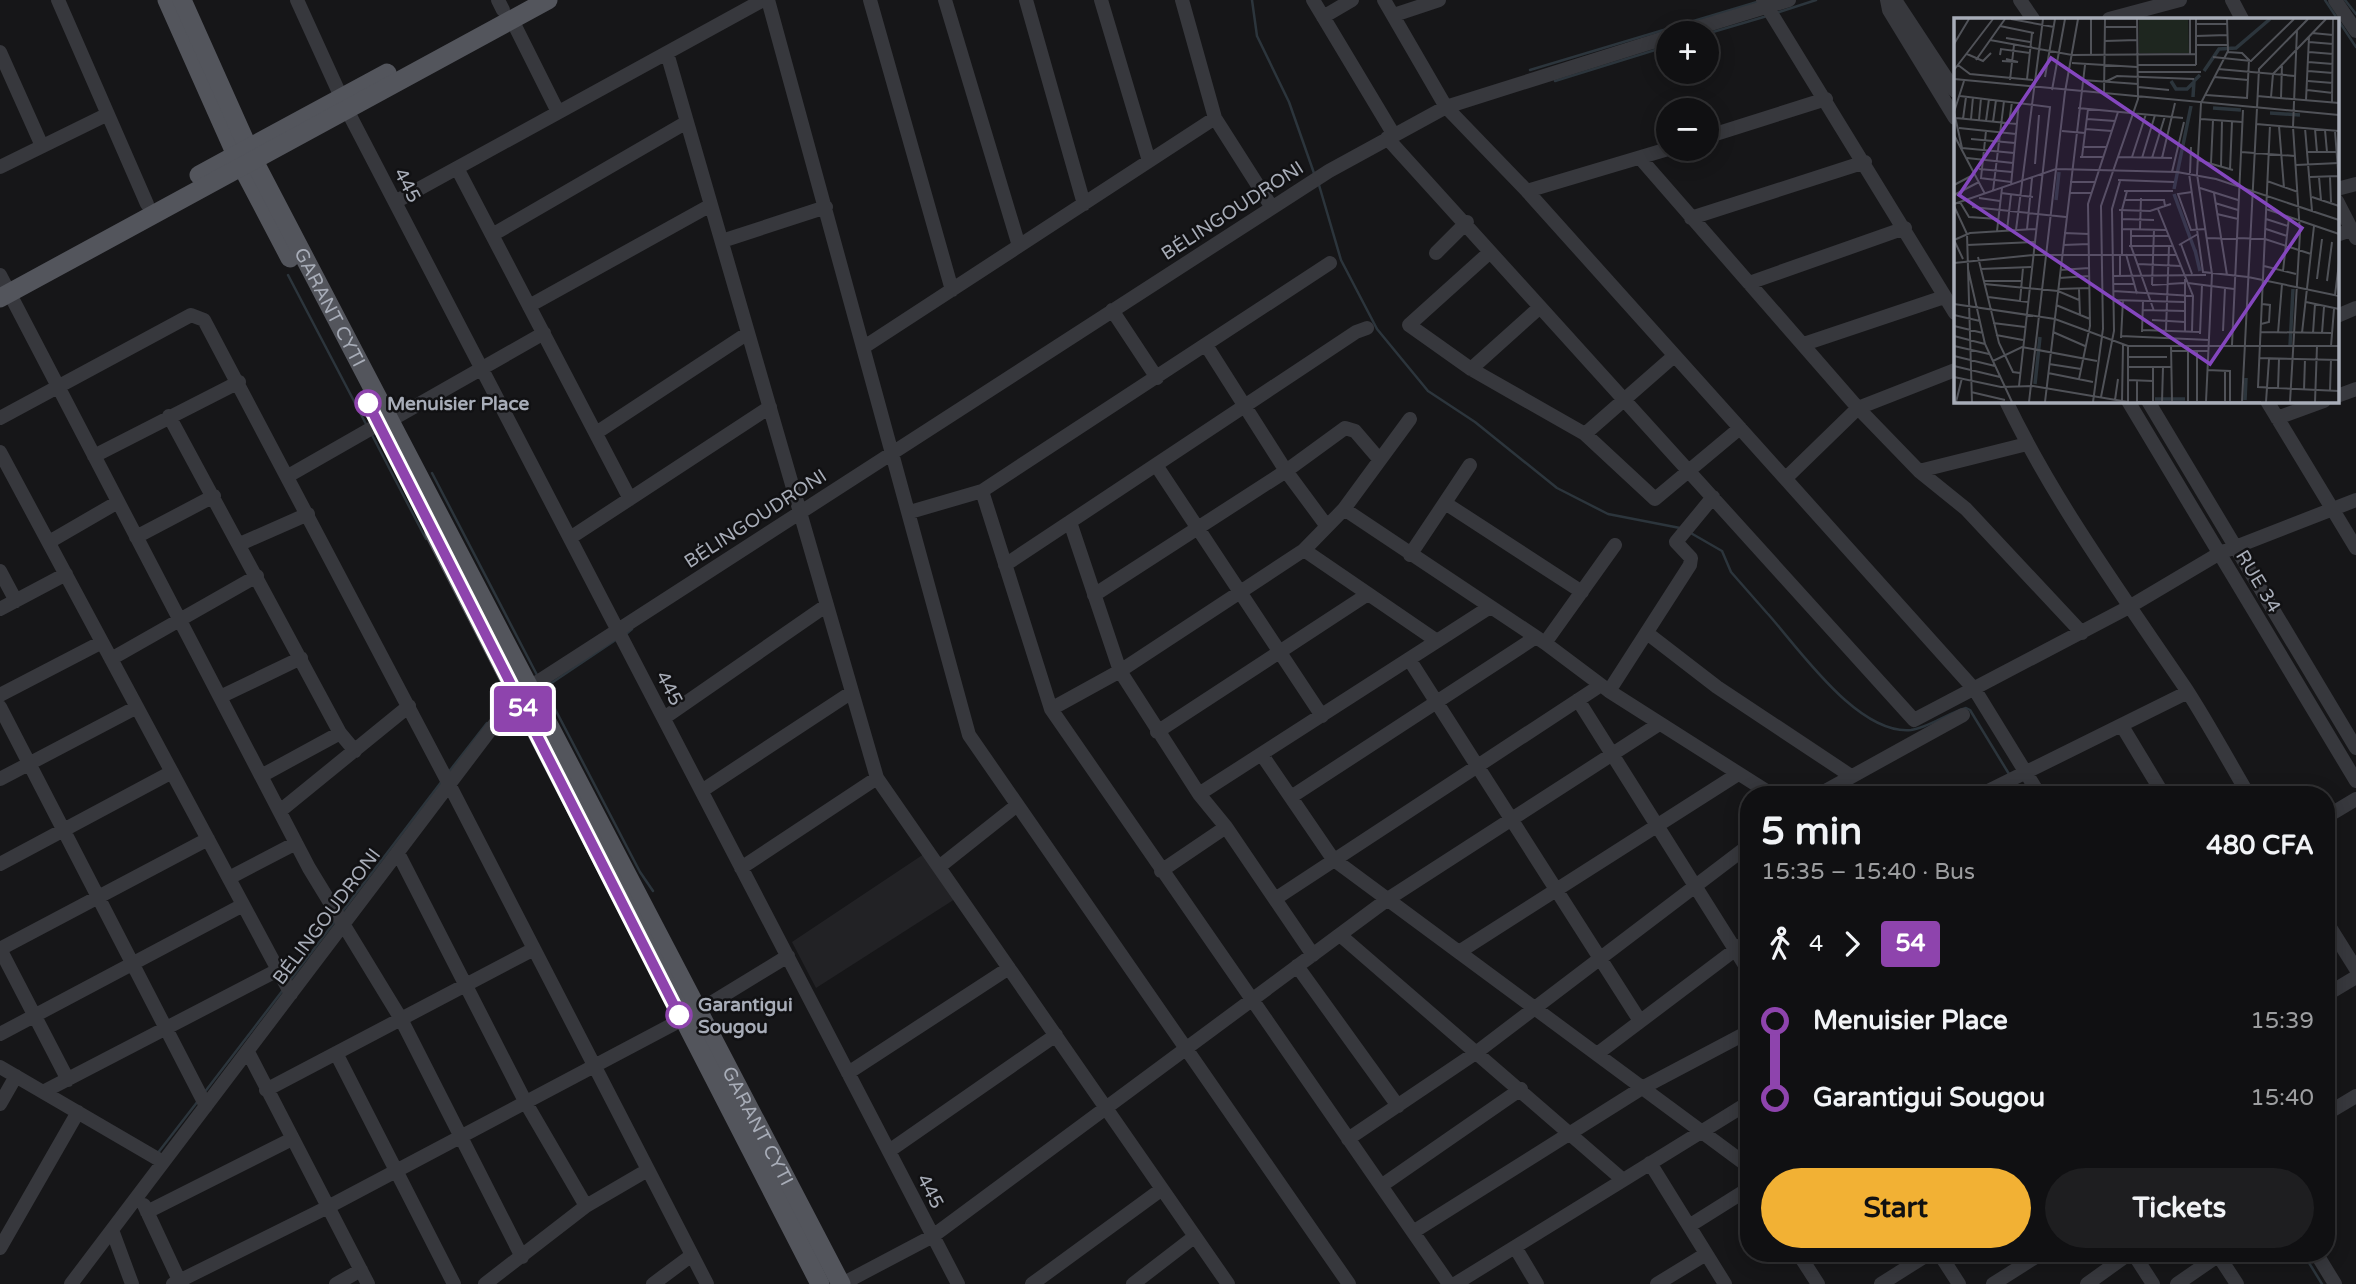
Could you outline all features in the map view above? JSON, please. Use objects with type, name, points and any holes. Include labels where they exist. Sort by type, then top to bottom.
[{"type":"main road","points":[[167,0],[245,158]]},
{"type":"main road","points":[[182,0],[245,158]]},
{"type":"main road","points":[[2,287],[344,104],[520,0]]},
{"type":"main road","points":[[504,10],[548,0]]},
{"type":"main road","points":[[2,287],[147,204],[245,158]]},
{"type":"main road","name":"GARANT CYTI","points":[[245,158],[385,422],[690,1016],[820,1284]]},
{"type":"main road","name":"GARANT CYTI","points":[[690,1016],[842,1284]]},
{"type":"street","points":[[58,0],[147,204]]},
{"type":"street","points":[[395,202],[766,0],[894,451],[969,735],[1349,1284]]},
{"type":"street","points":[[870,0],[952,290]]},
{"type":"street","points":[[945,0],[1019,246]]},
{"type":"street","points":[[1026,0],[1084,204]]},
{"type":"street","points":[[1101,0],[1149,161]]},
{"type":"street","points":[[1182,0],[1215,118],[1271,206]]},
{"type":"street","points":[[1313,0],[1390,136],[1490,252],[1914,720],[2082,633],[2220,552],[2356,500]]},
{"type":"street","points":[[1323,17],[1352,0]]},
{"type":"street","points":[[1384,0],[1446,107],[1527,191],[1975,690],[2016,776],[2029,786]]},
{"type":"street","points":[[1394,15],[1439,0]]},
{"type":"street","points":[[1715,21],[1765,3],[1789,0]]},
{"type":"street","points":[[1887,0],[1889,10],[1954,116]]},
{"type":"street","points":[[1895,0],[1900,3],[1954,89]]},
{"type":"street","points":[[2020,0],[2032,18]]},
{"type":"street","points":[[2113,18],[2180,0]]},
{"type":"street","points":[[2232,0],[2241,18]]},
{"type":"street","points":[[2335,0],[2356,31]]},
{"type":"street","name":"445","points":[[301,1],[344,104],[704,790],[741,868],[958,1284]]},
{"type":"street","points":[[1765,3],[1865,162],[1954,312]]},
{"type":"street","points":[[504,10],[558,112]]},
{"type":"street","name":"BÉLINGOUDRONI","points":[[71,1284],[522,692],[1309,182],[1446,107],[1656,41]]},
{"type":"street","points":[[0,52],[42,146]]},
{"type":"street","points":[[667,53],[877,778],[1228,1284]]},
{"type":"street","points":[[1719,133],[1826,99]]},
{"type":"street","points":[[0,167],[106,115]]},
{"type":"street","points":[[864,347],[1215,118]]},
{"type":"street","points":[[492,235],[687,122]]},
{"type":"street","points":[[1527,191],[1656,153]]},
{"type":"street","points":[[1640,158],[1858,408],[1919,471],[1966,509],[2082,633]]},
{"type":"street","points":[[1691,218],[1865,162]]},
{"type":"street","points":[[457,168],[630,499]]},
{"type":"street","points":[[2338,189],[2356,184]]},
{"type":"street","points":[[2338,203],[2354,234]]},
{"type":"street","points":[[529,306],[711,205]]},
{"type":"street","points":[[722,241],[826,207]]},
{"type":"street","points":[[1436,253],[1466,222]]},
{"type":"street","points":[[1749,283],[1905,228]]},
{"type":"street","points":[[1490,252],[1409,325],[1471,369],[1585,434],[1655,499],[1740,428]]},
{"type":"street","points":[[910,512],[982,491],[1330,263]]},
{"type":"street","points":[[2,287],[58,387],[296,843],[401,1019],[522,1257]]},
{"type":"street","points":[[1804,345],[1944,297]]},
{"type":"street","points":[[1471,369],[1540,307]]},
{"type":"street","points":[[2338,316],[2356,308]]},
{"type":"street","points":[[1112,310],[1157,378]]},
{"type":"street","points":[[0,418],[191,315],[204,320],[409,706],[706,1284]]},
{"type":"street","points":[[1005,565],[1356,332],[1367,328]]},
{"type":"street","points":[[288,475],[544,333]]},
{"type":"street","points":[[596,433],[748,333]]},
{"type":"street","points":[[1206,345],[1286,471],[1326,525]]},
{"type":"street","points":[[1585,434],[1674,356]]},
{"type":"street","points":[[1786,478],[1858,408],[1954,370]]},
{"type":"street","points":[[94,456],[239,382]]},
{"type":"street","points":[[2338,396],[2356,389]]},
{"type":"street","points":[[2006,402],[2026,444],[2129,607],[2188,692],[2243,786]]},
{"type":"street","name":"RUE 34","points":[[2129,402],[2356,780]]},
{"type":"street","name":"RUE 34","points":[[2149,402],[2356,748]]},
{"type":"street","points":[[2268,402],[2331,511],[2356,548]]},
{"type":"street","points":[[2277,418],[2321,402]]},
{"type":"street","points":[[570,538],[769,407]]},
{"type":"street","points":[[169,416],[340,733],[355,751]]},
{"type":"street","points":[[1051,709],[1120,671],[1304,550],[1344,509],[1410,419]]},
{"type":"street","points":[[1094,595],[1286,471],[1345,428],[1355,430],[1379,459]]},
{"type":"street","points":[[1919,471],[2026,444]]},
{"type":"street","points":[[0,452],[291,994]]},
{"type":"street","points":[[1156,465],[1322,716]]},
{"type":"street","points":[[1410,555],[1470,465]]},
{"type":"street","points":[[982,491],[1051,709],[1161,871],[1452,1284],[1740,1107]]},
{"type":"street","points":[[136,537],[214,496]]},
{"type":"street","points":[[1275,900],[1333,859],[1578,701],[1605,688],[1647,633],[1690,565],[1691,558],[1676,542],[1688,524],[1713,497]]},
{"type":"street","points":[[49,542],[118,502]]},
{"type":"street","points":[[1445,503],[1582,592]]},
{"type":"street","points":[[1344,509],[1541,640],[1605,688],[1758,786]]},
{"type":"street","points":[[240,544],[308,514]]},
{"type":"street","points":[[1070,522],[1120,671],[1199,794],[1226,827],[1313,955]]},
{"type":"street","points":[[1291,797],[1437,702],[1541,640],[1582,592],[1615,545]]},
{"type":"street","points":[[1304,550],[1437,642]]},
{"type":"street","points":[[0,570],[16,600]]},
{"type":"street","points":[[0,609],[66,574]]},
{"type":"street","points":[[111,659],[257,576]]},
{"type":"street","points":[[1157,732],[1368,594]]},
{"type":"street","points":[[664,718],[827,605]]},
{"type":"street","points":[[1199,794],[1489,607]]},
{"type":"street","points":[[1647,633],[1717,687],[1851,776]]},
{"type":"street","points":[[0,695],[102,642]]},
{"type":"street","points":[[220,697],[301,658]]},
{"type":"street","points":[[1409,659],[1640,1021]]},
{"type":"street","points":[[704,790],[852,692]]},
{"type":"street","points":[[1997,786],[2188,692]]},
{"type":"street","points":[[1578,701],[1740,958]]},
{"type":"street","points":[[280,811],[409,706]]},
{"type":"street","points":[[0,707],[206,1106]]},
{"type":"street","points":[[0,779],[137,707]]},
{"type":"street","points":[[1834,786],[1963,716]]},
{"type":"street","points":[[842,1284],[933,1236],[1388,900],[1659,724]]},
{"type":"street","points":[[2122,726],[2159,786]]},
{"type":"street","points":[[261,776],[340,733]]},
{"type":"street","points":[[1262,755],[1333,859],[1740,1160]]},
{"type":"street","points":[[0,864],[172,772]]},
{"type":"street","points":[[1459,952],[1738,774]]},
{"type":"street","points":[[741,868],[877,778]]},
{"type":"street","points":[[2335,812],[2356,799]]},
{"type":"street","points":[[939,867],[1016,806]]},
{"type":"street","points":[[1161,871],[1226,827]]},
{"type":"street","points":[[68,1080],[0,949],[208,839]]},
{"type":"street","points":[[229,878],[296,843]]},
{"type":"street","points":[[1348,1139],[1478,1052],[1740,852]]},
{"type":"street","points":[[398,853],[526,1102],[586,1206]]},
{"type":"street","points":[[0,1034],[243,905]]},
{"type":"street","points":[[1340,935],[1623,1180]]},
{"type":"street","points":[[2335,935],[2356,969]]},
{"type":"street","points":[[1597,1054],[1740,946]]},
{"type":"street","points":[[266,1090],[534,949]]},
{"type":"street","points":[[139,1195],[176,1282],[198,1279],[328,1207],[690,1016],[788,956]]},
{"type":"street","points":[[1297,966],[1398,1106]]},
{"type":"street","points":[[848,1073],[1009,968]]},
{"type":"street","points":[[43,1092],[278,970]]},
{"type":"street","points":[[2335,990],[2356,977]]},
{"type":"street","points":[[889,1151],[1056,1035]]},
{"type":"street","points":[[1413,1232],[1642,1088],[1740,1036]]},
{"type":"street","points":[[247,1052],[368,1284]]},
{"type":"street","points":[[336,1053],[454,1284]]},
{"type":"street","points":[[0,1067],[163,1162]]},
{"type":"street","points":[[0,1104],[16,1076]]},
{"type":"street","points":[[1381,1186],[1521,1089]]},
{"type":"street","points":[[2335,1109],[2356,1096]]},
{"type":"street","points":[[0,1248],[78,1112]]},
{"type":"street","points":[[147,1212],[292,1139]]},
{"type":"street","points":[[1650,1163],[1725,1284]]},
{"type":"street","points":[[485,1284],[586,1206],[646,1171]]},
{"type":"street","points":[[1032,1284],[1162,1189]]},
{"type":"street","points":[[1689,1226],[1740,1194]]},
{"type":"street","points":[[112,1230],[132,1284]]},
{"type":"street","points":[[1133,1284],[1194,1237]]},
{"type":"street","points":[[1515,1247],[1537,1284]]},
{"type":"street","points":[[1657,1284],[1706,1254]]},
{"type":"street","points":[[653,1284],[692,1255]]},
{"type":"street","points":[[1804,1262],[1818,1284]]},
{"type":"street","points":[[1881,1284],[1916,1262]]},
{"type":"street","points":[[1939,1262],[1959,1284]]},
{"type":"street","points":[[1993,1284],[2028,1262]]},
{"type":"street","points":[[2087,1284],[2118,1262]]},
{"type":"street","points":[[2137,1262],[2153,1284]]},
{"type":"street","points":[[2177,1284],[2209,1262]]},
{"type":"street","points":[[2225,1262],[2238,1284]]},
{"type":"street","points":[[2322,1262],[2335,1284]]},
{"type":"street","points":[[336,1284],[361,1270]]},
{"type":"shaded area","points":[[924,854],[955,899],[816,988],[792,942]]},
{"type":"waterway","points":[[1252,0],[1257,36],[1289,102],[1315,176]]},
{"type":"waterway","points":[[1776,13],[1816,0]]},
{"type":"waterway","points":[[2325,0],[2337,18]]},
{"type":"waterway","points":[[2345,0],[2356,14]]},
{"type":"waterway","points":[[1530,70],[1757,2]]},
{"type":"waterway","points":[[1719,30],[1767,16]]},
{"type":"waterway","points":[[2338,20],[2356,47]]},
{"type":"waterway","points":[[1555,81],[1656,50]]},
{"type":"waterway","points":[[1319,185],[1341,260],[1377,329],[1428,391],[1475,422],[1557,488],[1608,514],[1680,528]]},
{"type":"waterway","points":[[288,275],[366,424]]},
{"type":"waterway","points":[[371,433],[426,539]]},
{"type":"waterway","points":[[432,473],[537,675]]},
{"type":"waterway","points":[[1689,532],[1722,551],[1731,572],[1767,613]]},
{"type":"waterway","points":[[1768,614],[1813,668],[1851,705],[1871,719],[1891,728],[1911,730],[1959,710],[1970,710],[2009,774]]},
{"type":"waterway","points":[[626,634],[632,629]]},
{"type":"waterway","points":[[544,688],[617,639]]},
{"type":"waterway","points":[[542,684],[640,872],[653,891]]},
{"type":"waterway","points":[[448,773],[487,723]]},
{"type":"waterway","points":[[342,912],[442,781]]},
{"type":"waterway","points":[[2015,782],[2017,786]]},
{"type":"waterway","points":[[289,982],[336,920]]},
{"type":"waterway","points":[[204,1093],[283,990]]},
{"type":"waterway","points":[[157,1154],[198,1101]]},
{"type":"waterway","points":[[2309,1262],[2322,1284]]},
{"type":"bus line","name":"54","points":[[368,403],[679,1015]]},
{"type":"place","name":"Menuisier Place","points":[[368,403]]},
{"type":"place","name":"Garantigui Sougou","points":[[679,1015]]}]
